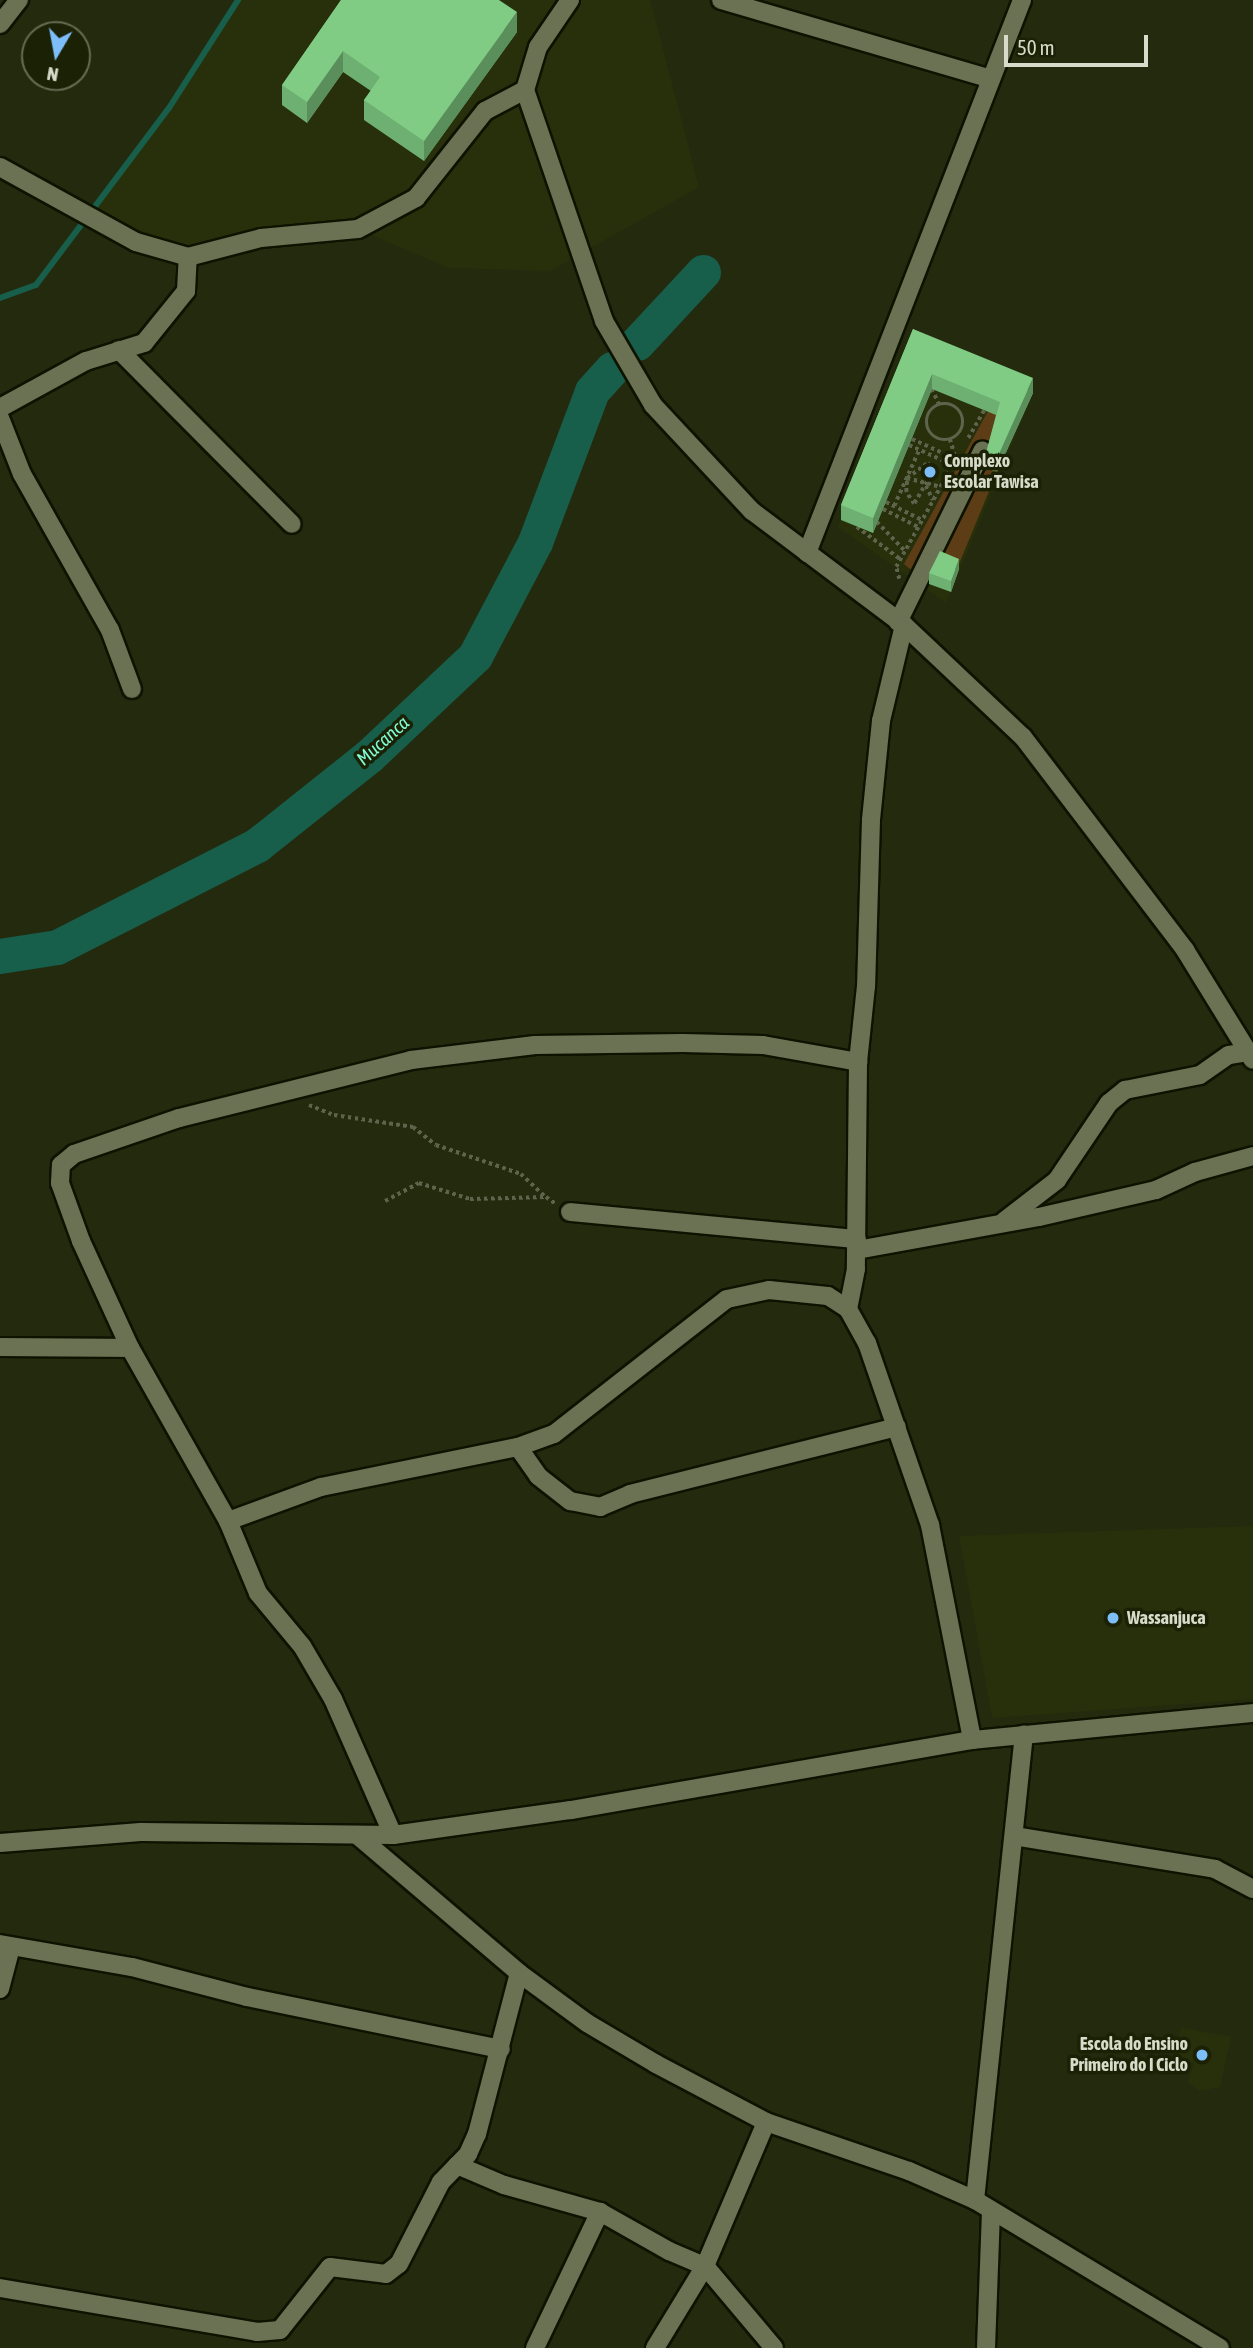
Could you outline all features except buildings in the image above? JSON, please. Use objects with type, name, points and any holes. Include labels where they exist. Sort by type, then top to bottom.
[{"type":"street","points":[[0,24],[19,0]]},
{"type":"street","points":[[570,0],[538,47],[525,90],[604,321],[653,405],[752,510],[901,623],[1023,737],[1185,950],[1251,1056]]},
{"type":"street","points":[[721,0],[991,79]]},
{"type":"street","points":[[807,553],[1022,0]]},
{"type":"street","points":[[0,167],[136,242],[188,257],[261,238],[358,229],[416,198],[485,111],[525,90]]},
{"type":"street","points":[[0,408],[86,361],[144,343],[186,291],[188,257]]},
{"type":"street","points":[[120,350],[292,524]]},
{"type":"street","points":[[0,418],[22,474],[110,630],[132,689]]},
{"type":"street","points":[[848,1309],[857,1244],[858,1062],[881,721],[901,623],[982,451]]},
{"type":"street","points":[[393,1835],[333,1699],[302,1646],[258,1593],[229,1521],[130,1348],[81,1241],[60,1183],[61,1165],[74,1154],[180,1118],[411,1060],[534,1045],[763,1045],[858,1062]]},
{"type":"street","points":[[1001,1224],[1057,1180],[1109,1103],[1125,1090],[1200,1075],[1229,1055],[1251,1056]]},
{"type":"street","points":[[570,1212],[857,1244],[1001,1224],[1156,1190],[1195,1172],[1253,1156]]},
{"type":"street","points":[[229,1521],[321,1487],[518,1447],[554,1434],[605,1398],[727,1299],[769,1290],[828,1296],[848,1309],[867,1343],[930,1525],[972,1740]]},
{"type":"street","points":[[0,1347],[130,1348]]},
{"type":"street","points":[[518,1447],[538,1476],[570,1502],[600,1507],[630,1494],[897,1427]]},
{"type":"street","points":[[0,1843],[141,1832],[393,1835],[571,1810],[972,1740],[1253,1713]]},
{"type":"street","points":[[975,2200],[1024,1735]]},
{"type":"street","points":[[357,1835],[519,1973],[587,2023],[766,2122],[909,2171],[975,2200],[1220,2348]]},
{"type":"street","points":[[1014,1836],[1215,1869],[1253,1889]]},
{"type":"street","points":[[0,1989],[6,1945],[132,1967],[247,1997],[500,2049]]},
{"type":"street","points":[[0,2288],[257,2332],[280,2330],[330,2267],[387,2274],[399,2264],[441,2182],[457,2165],[477,2134],[519,1973]]},
{"type":"street","points":[[655,2348],[705,2266],[766,2122]]},
{"type":"street","points":[[457,2165],[504,2185],[600,2212],[669,2251],[705,2266],[774,2348]]},
{"type":"street","points":[[986,2348],[991,2210]]},
{"type":"street","points":[[535,2348],[600,2212]]},
{"type":"path","points":[[932,389],[939,404]]},
{"type":"path","points":[[939,404],[956,407],[962,416],[960,433],[950,439],[937,438],[928,430],[927,418],[939,404]]},
{"type":"path","points":[[912,439],[956,459],[950,439]]},
{"type":"path","points":[[909,445],[953,465]]},
{"type":"path","points":[[894,506],[919,450]]},
{"type":"path","points":[[928,463],[934,470],[914,504],[906,492],[907,478],[928,463]]},
{"type":"path","points":[[907,478],[926,486],[940,487]]},
{"type":"path","points":[[926,486],[933,500]]},
{"type":"path","points":[[886,502],[922,520]]},
{"type":"path","points":[[883,509],[918,527]]},
{"type":"path","points":[[877,522],[905,551]]},
{"type":"path","points":[[857,527],[900,559]]},
{"type":"path","points":[[280,1093],[334,1115],[413,1127],[436,1145],[521,1174],[546,1198],[570,1212]]},
{"type":"path","points":[[385,1201],[419,1183],[470,1199],[546,1198]]},
{"type":"shaded area","points":[[238,0],[650,0],[699,187],[550,271],[449,268],[358,229],[188,257],[88,216],[169,108]]},
{"type":"shaded area","name":"Complexo Escolar Tawisa","points":[[913,344],[1033,393],[946,603],[838,527]]},
{"type":"shaded area","points":[[988,411],[1000,416],[989,444],[981,442],[915,573],[904,564]]},
{"type":"shaded area","points":[[980,466],[997,472],[959,564],[942,554]]},
{"type":"shaded area","name":"Wassanjuca","points":[[1253,1526],[1253,1699],[992,1718],[959,1536]]},
{"type":"shaded area","points":[[1181,2028],[1231,2037],[1220,2087],[1199,2091],[1188,2082],[1194,2063],[1175,2060]]},
{"type":"waterway","points":[[0,298],[36,285],[169,108],[238,0]]},
{"type":"waterway","name":"Mucanca","points":[[637,343],[703,272]]},
{"type":"waterway","name":"Mucanca","points":[[0,956],[57,947],[257,845],[369,756],[475,656],[535,542],[592,391],[612,369]]},
{"type":"place","name":"Complexo Escolar Tawisa","points":[[930,472]]},
{"type":"place","name":"Wassanjuca","points":[[1113,1618]]},
{"type":"place","name":"Escola do Ensino Primeiro do I Ciclo","points":[[1202,2055]]}]
